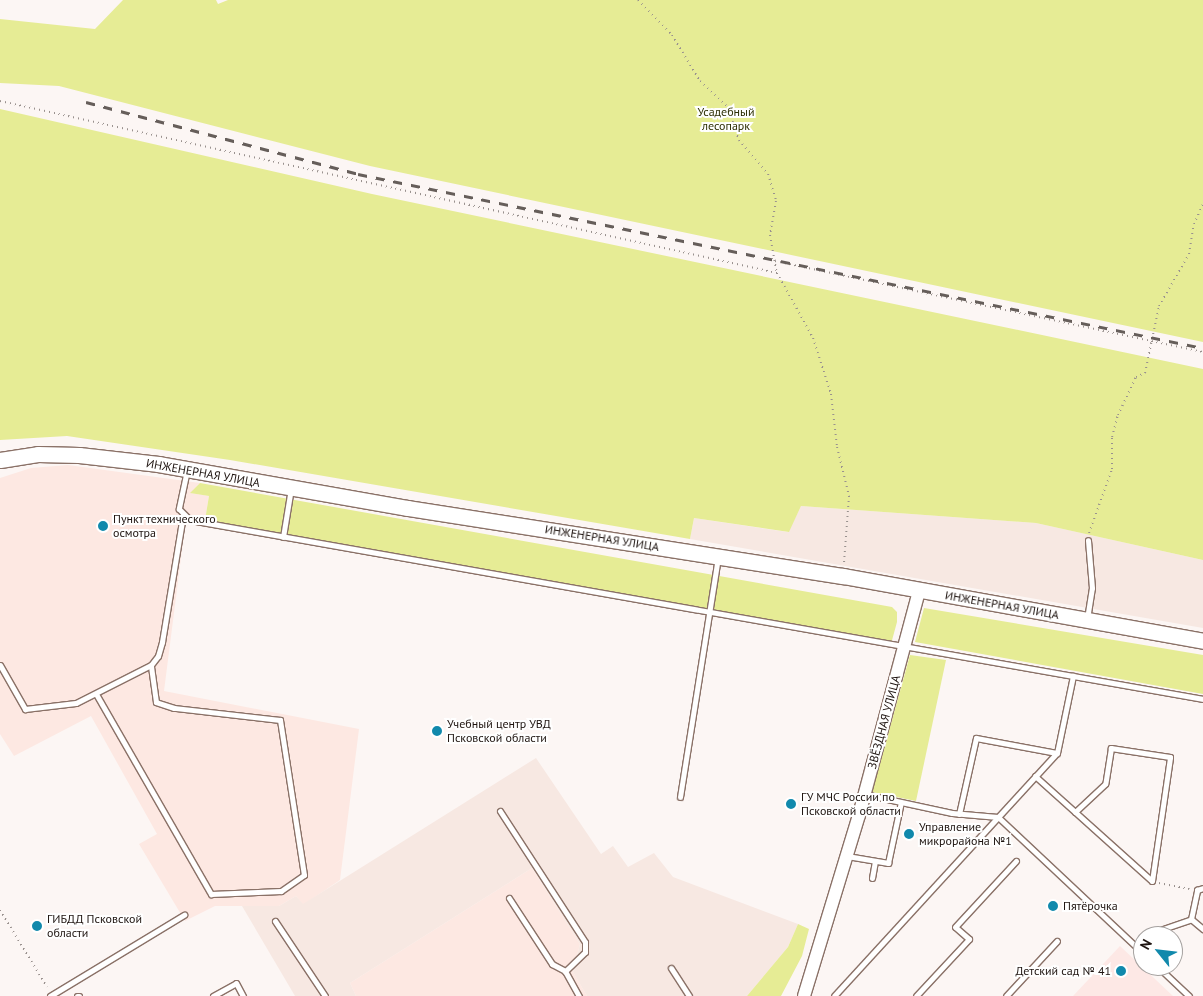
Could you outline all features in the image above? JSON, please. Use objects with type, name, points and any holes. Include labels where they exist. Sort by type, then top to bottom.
[{"type":"main road","name":"ИНЖЕНЕРНАЯ УЛИЦА","points":[[0,460],[38,454],[79,455],[187,469],[291,488],[843,576],[1203,641]]},
{"type":"street","name":"ЗВЁЗДНАЯ УЛИЦА","points":[[804,996],[847,856],[919,591]]},
{"type":"lane","points":[[187,469],[179,508],[183,515],[190,520],[1203,699]]},
{"type":"lane","points":[[283,537],[291,488]]},
{"type":"lane","points":[[0,665],[25,709],[76,702],[96,694],[151,665],[158,656],[162,642],[183,515]]},
{"type":"lane","points":[[1086,620],[1092,588],[1088,540]]},
{"type":"lane","points":[[680,796],[718,557]]},
{"type":"lane","points":[[96,694],[211,894],[281,891],[304,875],[280,720],[174,708],[156,702],[151,665]]},
{"type":"lane","points":[[834,996],[1056,753],[1073,676]]},
{"type":"lane","points":[[960,814],[976,738],[1056,753]]},
{"type":"lane","points":[[1076,812],[1105,784],[1111,748],[1170,757],[1152,881]]},
{"type":"lane","points":[[1035,776],[1152,881]]},
{"type":"lane","points":[[864,794],[960,814],[998,817],[1133,944]]},
{"type":"lane","points":[[847,856],[888,863],[901,802]]},
{"type":"lane","points":[[500,811],[586,942],[584,952],[565,971]]},
{"type":"lane","points":[[872,878],[875,861]]},
{"type":"lane","points":[[916,996],[969,939],[955,927],[1016,861]]},
{"type":"lane","points":[[1191,920],[1200,889]]},
{"type":"lane","points":[[509,898],[552,964],[565,971],[579,996]]},
{"type":"lane","points":[[51,995],[184,915]]},
{"type":"lane","points":[[1191,920],[1203,929]]},
{"type":"lane","points":[[1172,926],[1191,920]]},
{"type":"lane","points":[[275,921],[325,996]]},
{"type":"lane","points":[[1006,996],[1057,941]]},
{"type":"lane","points":[[671,968],[689,996]]},
{"type":"lane","points":[[1168,976],[1189,996]]},
{"type":"lane","points":[[212,996],[236,983],[243,996]]},
{"type":"path","points":[[638,0],[672,35],[700,81],[728,108],[739,140],[768,174],[776,201],[770,235],[777,273],[813,338],[831,394],[837,447],[849,496],[843,576]]},
{"type":"path","points":[[0,101],[777,273]]},
{"type":"path","points":[[1088,540],[1090,526],[1112,469],[1112,437],[1118,416],[1136,377],[1144,374],[1160,306],[1189,254],[1194,224],[1203,204]]},
{"type":"path","points":[[774,260],[1151,339],[1203,352]]},
{"type":"path","points":[[1152,881],[1200,889]]},
{"type":"path","points":[[0,910],[51,995]]},
{"type":"shaded area","points":[[68,465],[200,483],[191,493],[209,496],[205,520],[186,519],[164,691],[359,729],[340,880],[303,905],[296,896],[279,906],[215,906],[185,921],[139,844],[157,834],[91,716],[14,756],[0,734],[0,478],[31,468]]},
{"type":"shaded area","points":[[801,506],[1036,523],[1203,560],[1203,628],[690,539],[694,518],[788,532]]},
{"type":"shaded area","points":[[536,758],[601,854],[613,846],[628,867],[654,853],[673,877],[798,924],[788,947],[747,996],[587,996],[573,972],[580,944],[532,868],[350,983],[356,996],[295,996],[242,906],[279,906],[296,896],[303,904]]},
{"type":"shaded area","points":[[532,868],[580,944],[573,972],[587,996],[356,996],[350,983]]},
{"type":"shaded area","name":"Детский сад № 41","points":[[1120,946],[1133,958],[1133,976],[1152,976],[1173,996],[1073,996]]},
{"type":"green space","name":"Усадебный лесопарк","points":[[123,0],[216,0],[218,4],[228,0],[1203,0],[1203,342],[370,166],[59,86],[0,83],[0,19],[95,29]]},
{"type":"green space","points":[[0,109],[372,194],[1203,369],[1203,560],[1036,523],[801,506],[789,532],[694,518],[690,539],[230,460],[67,436],[0,440]]},
{"type":"green space","points":[[200,483],[892,607],[897,612],[897,622],[891,644],[205,520],[209,496],[190,493]]},
{"type":"green space","points":[[924,608],[1203,655],[1203,694],[915,642]]},
{"type":"green space","points":[[910,655],[946,660],[916,801],[872,792]]},
{"type":"green space","points":[[798,924],[809,929],[802,956],[781,996],[747,996],[788,947]]},
{"type":"railway","points":[[86,102],[358,174],[1203,348]]},
{"type":"place","name":"Пункт технического осмотра","points":[[103,526]]},
{"type":"place","name":"Учебный центр УВД Псковской области","points":[[437,731]]},
{"type":"place","name":"ГУ МЧС России по Псковской области","points":[[791,804]]},
{"type":"place","name":"Управление микрорайона №1","points":[[909,834]]},
{"type":"place","name":"Пятёрочка","points":[[1053,906]]},
{"type":"place","name":"ГИБДД Псковской области","points":[[37,926]]},
{"type":"place","name":"Детский сад № 41","points":[[1121,971]]}]
